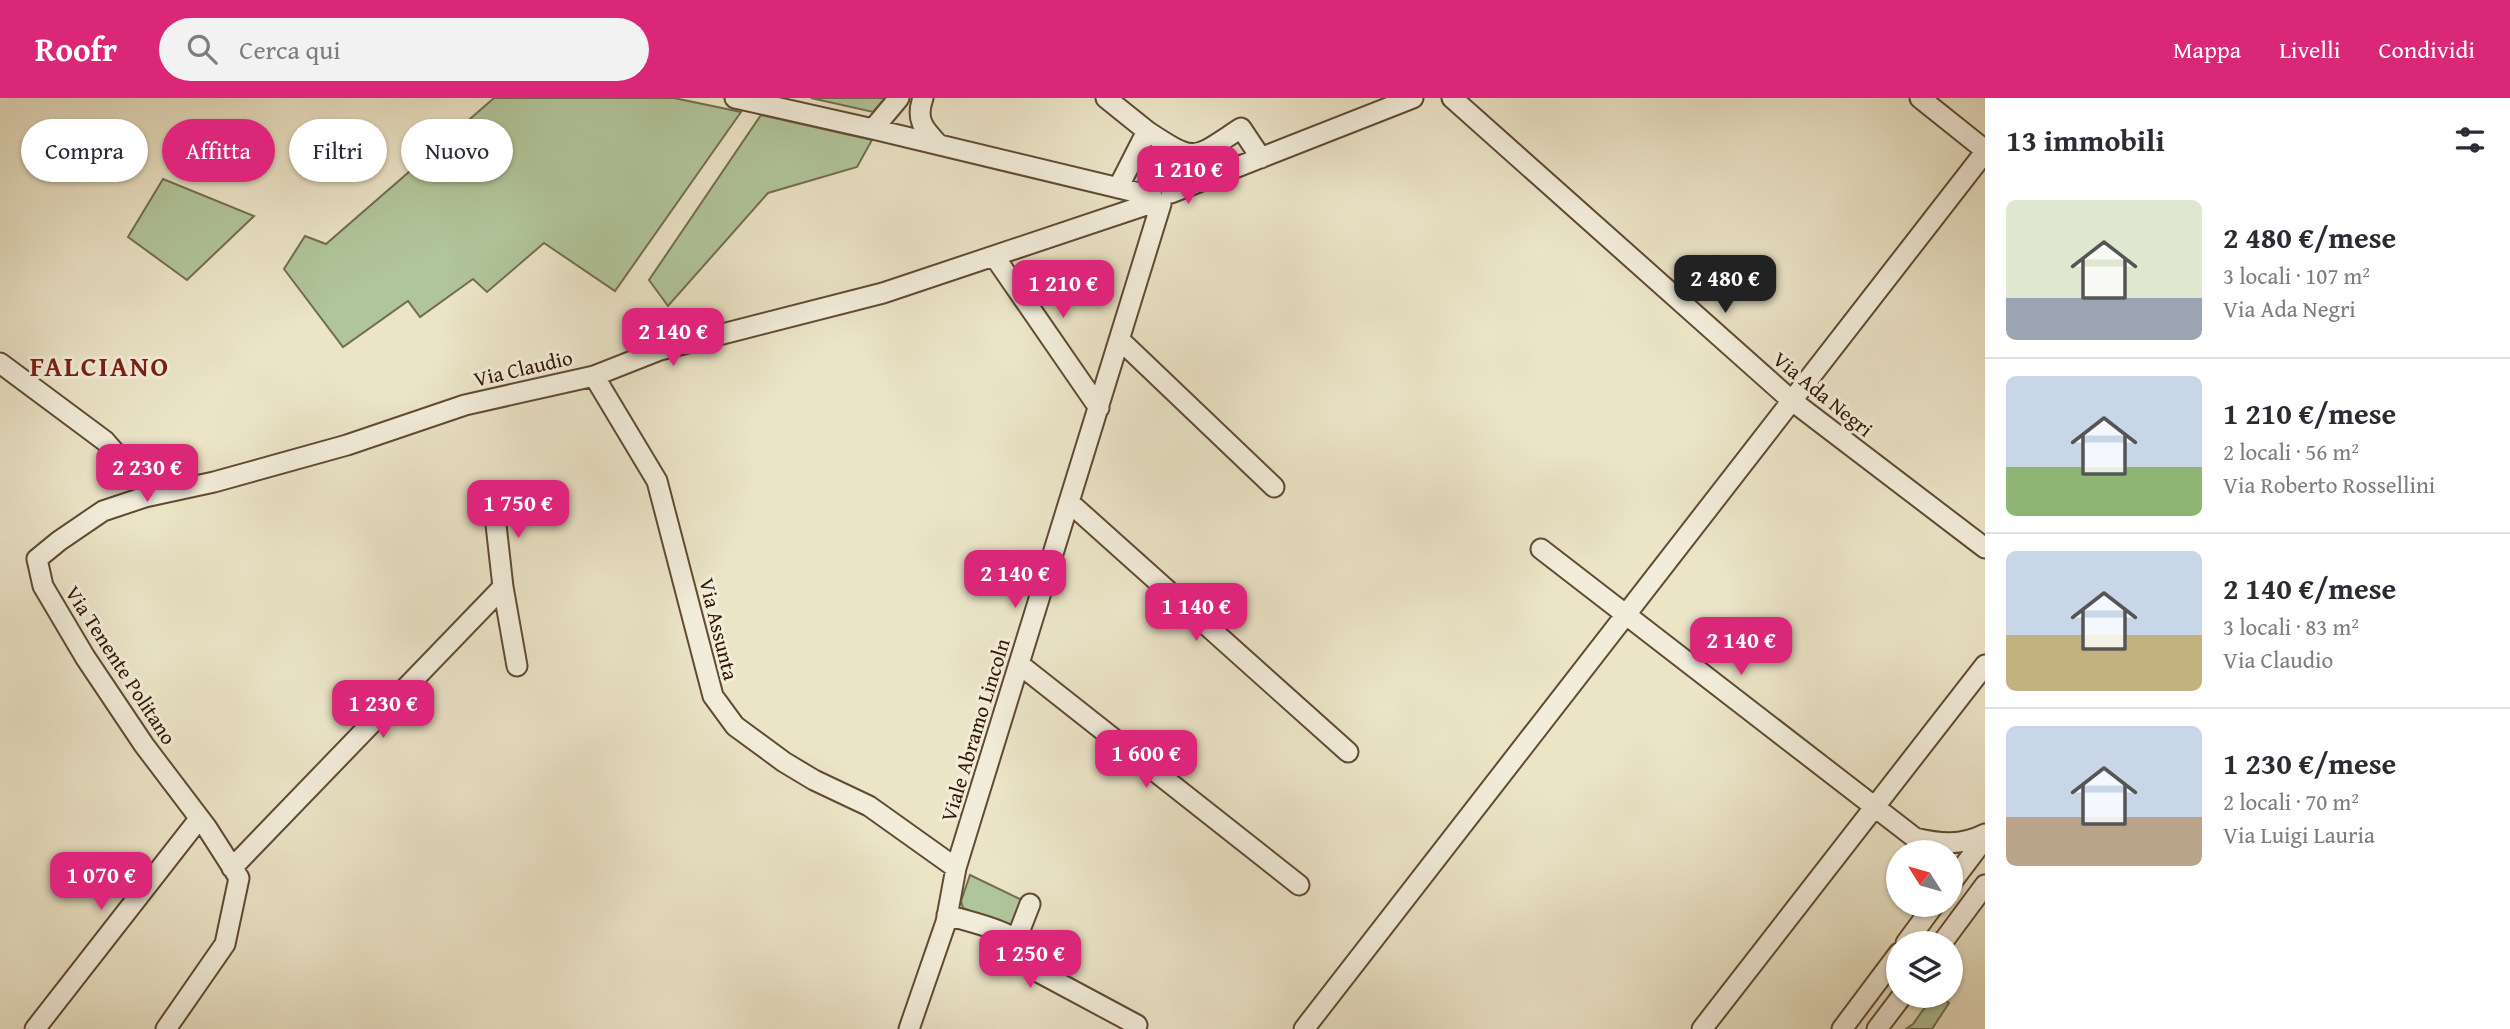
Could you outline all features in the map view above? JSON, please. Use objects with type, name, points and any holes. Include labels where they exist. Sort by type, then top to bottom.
[{"type":"street","points":[[735,98],[938,144],[1160,199]]},
{"type":"street","points":[[873,129],[899,98]]},
{"type":"street","points":[[923,98],[920,106],[922,127],[938,144]]},
{"type":"street","points":[[1106,98],[1174,149],[1191,155],[1204,152],[1241,128],[1261,158]]},
{"type":"street","name":"Via Claudio","points":[[180,488],[214,482],[347,445],[465,405],[594,376],[660,350],[883,293],[1160,199],[1413,98]]},
{"type":"street","name":"Via Ada Negri","points":[[1452,98],[1791,400],[1985,548]]},
{"type":"street","points":[[1304,1029],[1985,151],[1920,98]]},
{"type":"street","points":[[1118,188],[1147,131]]},
{"type":"street","name":"Viale Abramo Lincoln","points":[[909,1029],[947,915],[957,869],[1099,408],[1160,199]]},
{"type":"street","points":[[994,256],[1099,408]]},
{"type":"street","points":[[1119,340],[1274,487]]},
{"type":"street","points":[[0,363],[105,442],[132,472],[152,484],[180,488]]},
{"type":"street","name":"Via Assunta","points":[[594,376],[657,481],[713,696],[735,726],[814,780],[869,806],[957,869]]},
{"type":"street","points":[[103,511],[125,490],[132,472]]},
{"type":"street","name":"Via Tenente Politano","points":[[180,488],[103,511],[58,541],[37,559],[43,586],[85,657],[199,820]]},
{"type":"street","points":[[493,498],[503,587],[517,666]]},
{"type":"street","points":[[1069,503],[1348,752]]},
{"type":"street","points":[[1541,549],[1875,806],[1914,840]]},
{"type":"street","points":[[232,868],[503,587]]},
{"type":"street","points":[[1019,664],[1299,885]]},
{"type":"street","points":[[1702,1029],[1985,665]]},
{"type":"street","points":[[34,1029],[199,820],[239,878],[225,944],[166,1029]]},
{"type":"street","points":[[1964,841],[1985,836]]},
{"type":"street","points":[[1964,865],[1985,836]]},
{"type":"street","points":[[1950,931],[1985,885]]},
{"type":"street","points":[[1016,940],[1030,904]]},
{"type":"street","points":[[947,915],[1010,936],[1016,940],[1040,973],[1137,1025]]},
{"type":"street","points":[[1842,1029],[1886,970]]},
{"type":"street","points":[[1877,1029],[1893,1008]]},
{"type":"green space","points":[[494,98],[674,98],[741,112],[615,291],[544,243],[487,292],[473,279],[420,317],[408,301],[343,347],[284,269],[305,236],[326,244],[401,179],[401,182],[513,182],[513,119],[470,119]]},
{"type":"green space","points":[[811,98],[885,98],[873,112]]},
{"type":"green space","points":[[761,115],[872,140],[857,167],[768,193],[668,306],[649,280]]},
{"type":"green space","points":[[162,181],[254,216],[187,280],[128,237]]},
{"type":"green space","points":[[970,875],[1022,900],[1011,928],[963,908],[961,901]]},
{"type":"green space","points":[[1924,1008],[1946,1008],[1932,1029],[1906,1029]]},
{"type":"district","name":"FALCIANO","points":[[100,365]]}]
